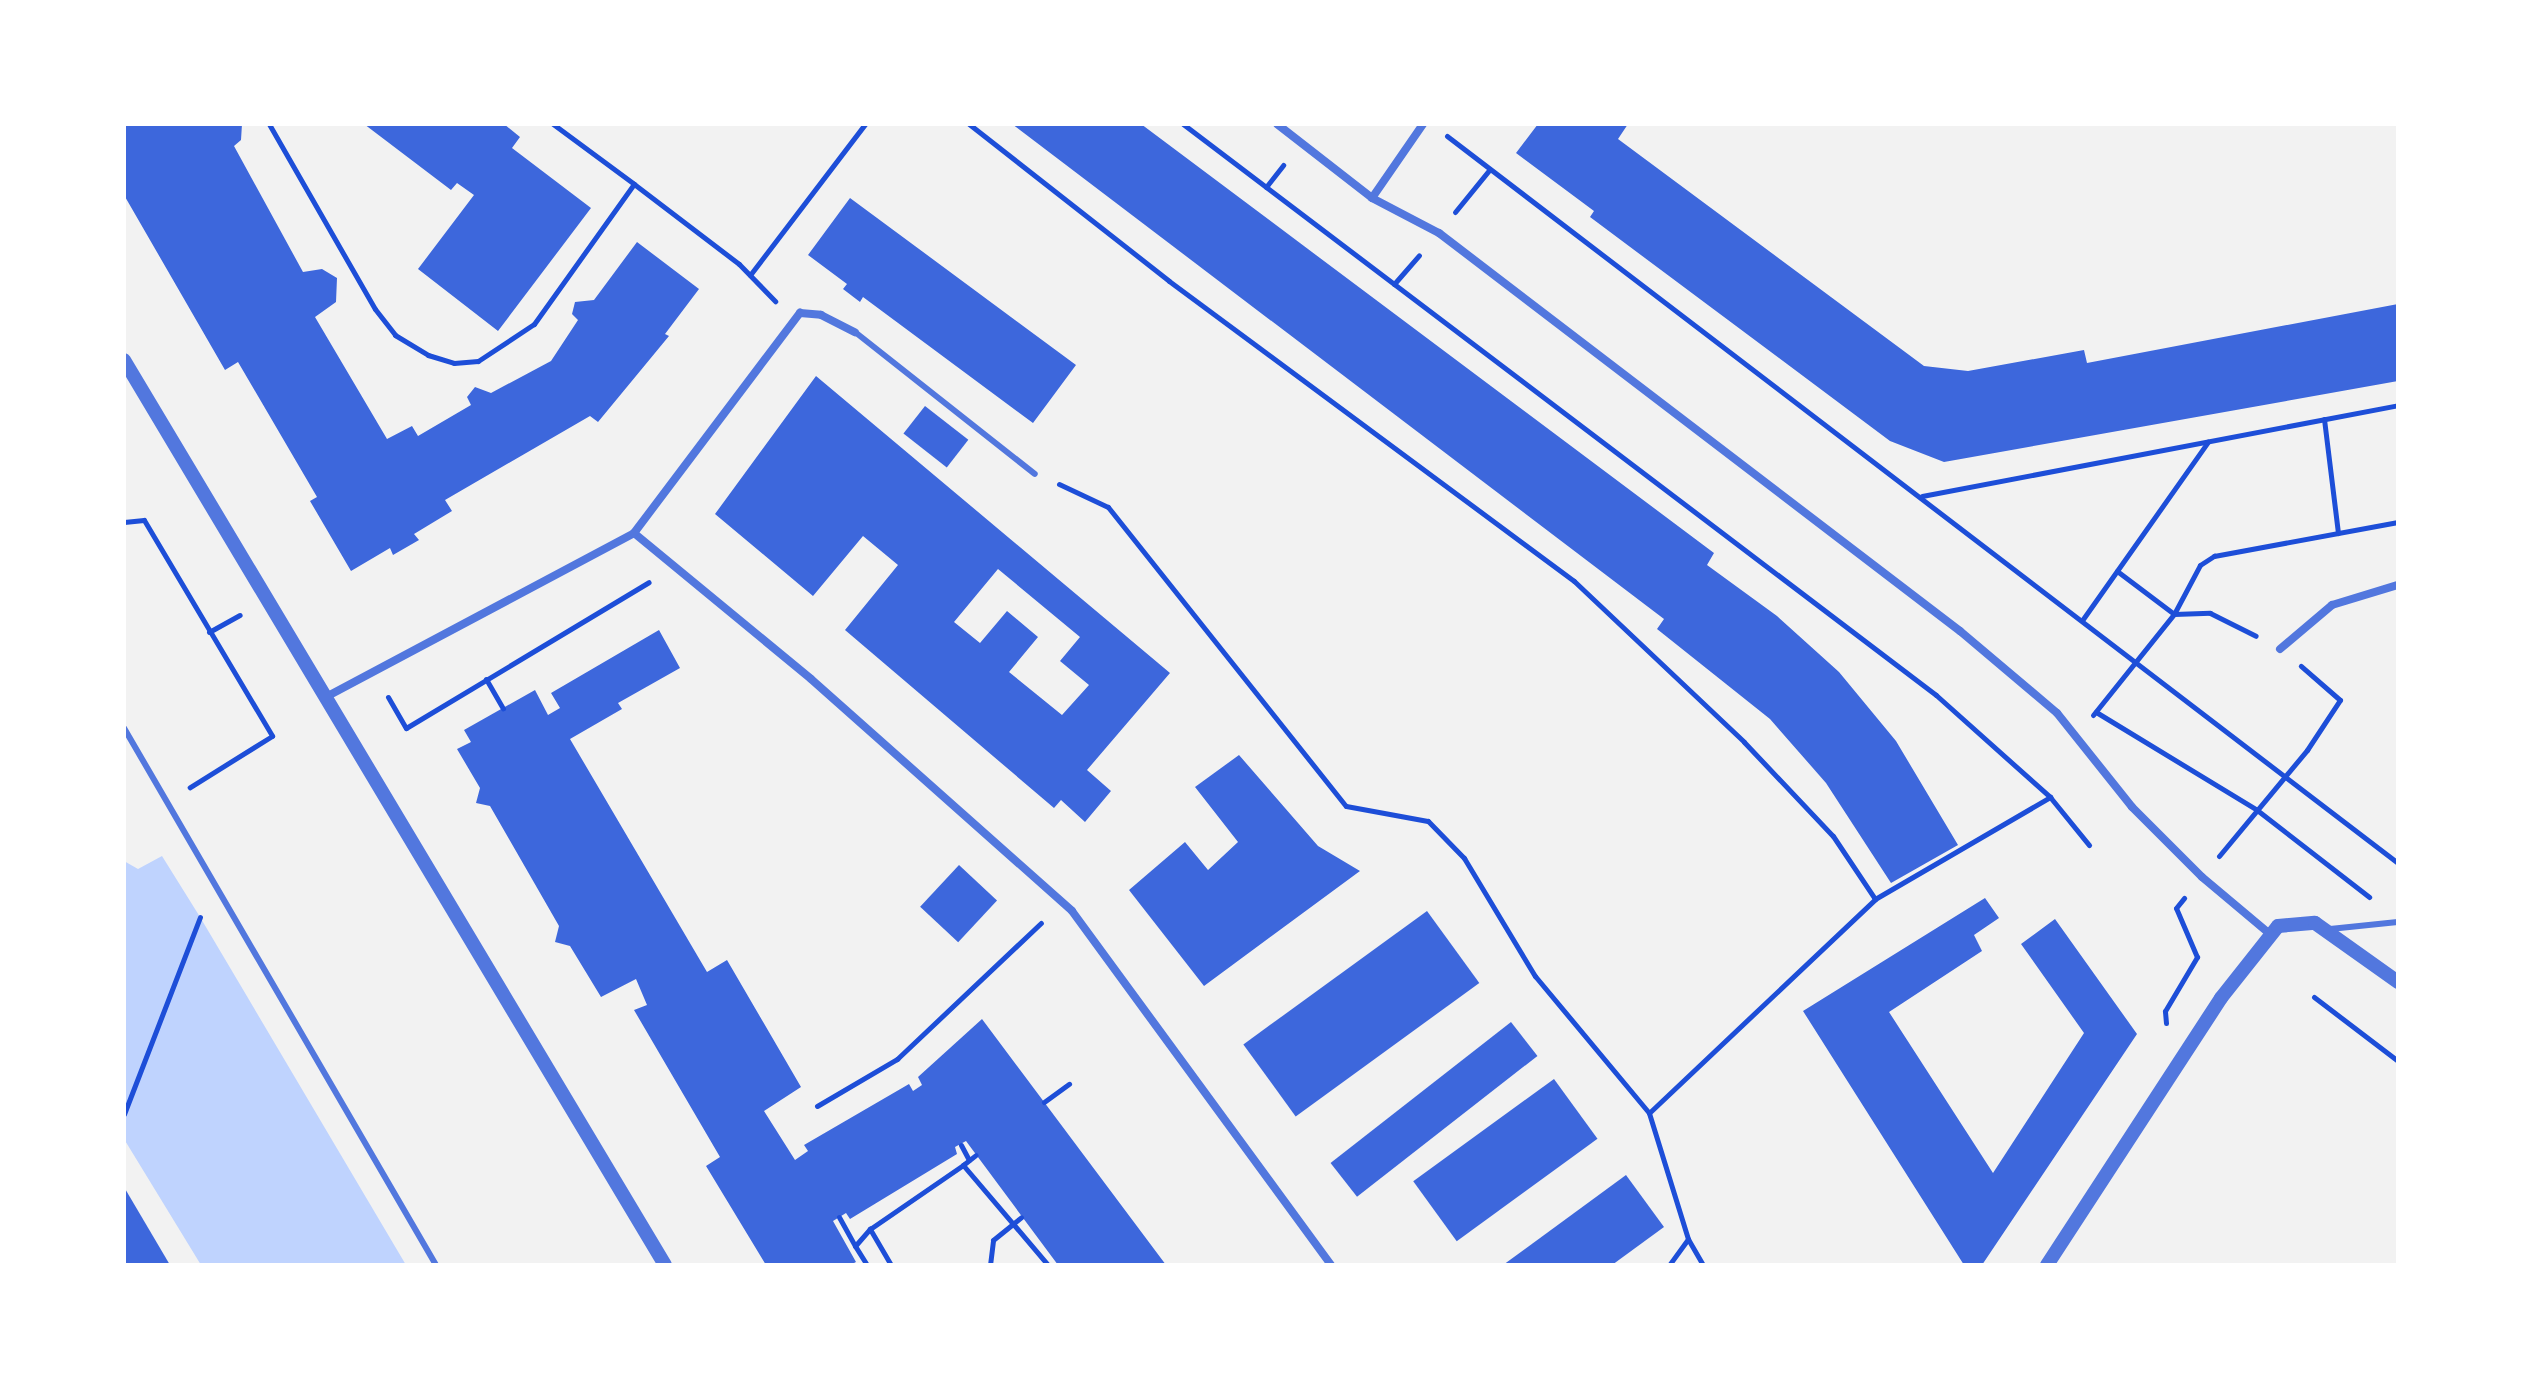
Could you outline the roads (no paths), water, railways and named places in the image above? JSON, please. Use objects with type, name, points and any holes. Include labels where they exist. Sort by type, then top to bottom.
[{"type":"street","points":[[1277,124],[1372,198],[1439,233],[1960,631],[2057,713],[2132,807],[2202,877],[2270,934]]},
{"type":"street","points":[[1372,198],[1423,124]]},
{"type":"street","points":[[324,698],[634,533],[800,313],[821,315],[855,332]]},
{"type":"street","points":[[124,360],[665,1265]]},
{"type":"street","points":[[634,533],[811,679],[1063,903],[1331,1265]]},
{"type":"street","points":[[2280,649],[2332,605],[2398,585]]},
{"type":"street","points":[[2047,1265],[2170,1076],[2270,934],[2292,921],[2327,930],[2398,982]]},
{"type":"lane","points":[[855,332],[1035,474]]},
{"type":"lane","points":[[124,728],[436,1265]]},
{"type":"lane","points":[[2327,930],[2398,922]]},
{"type":"water","points":[[162,856],[406,1265],[201,1265],[124,1139],[124,861],[138,869]]}]
